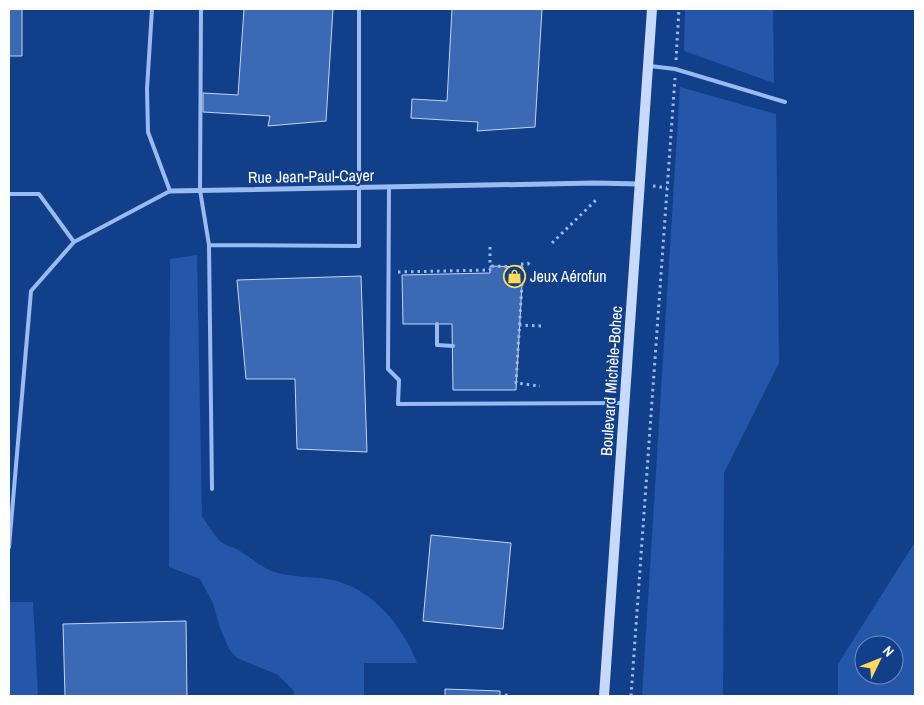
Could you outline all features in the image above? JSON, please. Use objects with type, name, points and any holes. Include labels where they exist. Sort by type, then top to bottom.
[{"type":"street","name":"Boulevard Michèle-Bohec","points":[[604,696],[652,9]]},
{"type":"street","name":"Rue Jean-Paul-Cayer","points":[[170,191],[595,183],[640,184]]},
{"type":"lane","points":[[9,546],[31,291],[74,242],[170,191],[148,132],[152,9]]},
{"type":"lane","points":[[202,9],[200,190],[209,245],[212,490]]},
{"type":"lane","points":[[209,245],[359,246],[359,9]]},
{"type":"lane","points":[[648,65],[676,70],[785,102]]},
{"type":"lane","points":[[389,187],[388,369],[399,380],[398,404],[624,403]]},
{"type":"lane","points":[[9,194],[39,194],[74,242]]},
{"type":"lane","points":[[437,324],[437,346],[452,346]]},
{"type":"path","points":[[677,43],[679,9]]},
{"type":"path","points":[[631,696],[673,100]]},
{"type":"path","points":[[658,187],[667,188]]},
{"type":"path","points":[[552,242],[596,200]]},
{"type":"path","points":[[398,272],[490,270],[490,247]]},
{"type":"path","points":[[520,267],[520,264],[528,264],[532,260]]},
{"type":"path","points":[[490,266],[523,267],[516,383],[540,386]]},
{"type":"path","points":[[519,325],[542,326]]},
{"type":"shaded area","points":[[685,9],[773,9],[774,83],[684,51]]},
{"type":"shaded area","points":[[680,87],[776,114],[779,363],[724,473],[723,696],[642,696]]},
{"type":"shaded area","points":[[197,255],[202,516],[222,543],[238,550],[268,569],[286,575],[333,580],[347,585],[373,600],[395,623],[417,663],[364,663],[364,696],[295,696],[293,690],[278,675],[237,658],[229,649],[220,628],[213,603],[200,579],[169,567],[170,259]]},
{"type":"shaded area","points":[[915,542],[915,696],[838,696],[838,664],[854,639],[854,685],[904,685],[904,635],[856,635]]},
{"type":"shaded area","points":[[9,602],[33,602],[38,696],[9,696]]},
{"type":"building","points":[[9,9],[22,9],[22,56],[9,56]]},
{"type":"building","points":[[244,9],[333,9],[326,121],[268,126],[270,116],[203,112],[203,93],[238,95]]},
{"type":"building","points":[[452,9],[542,9],[535,127],[477,131],[478,122],[411,118],[412,99],[447,101]]},
{"type":"building","points":[[490,266],[523,267],[516,390],[453,390],[452,324],[403,324],[402,275],[490,273]]},
{"type":"building","points":[[361,276],[367,452],[297,449],[295,379],[246,379],[237,280]]},
{"type":"building","points":[[431,535],[511,543],[503,629],[423,621]]},
{"type":"building","points":[[186,621],[187,696],[65,696],[63,624]]},
{"type":"building","points":[[445,689],[500,691],[500,696],[445,696]]},
{"type":"place","name":"Jeux Aérofun","points":[[514,276]]}]
